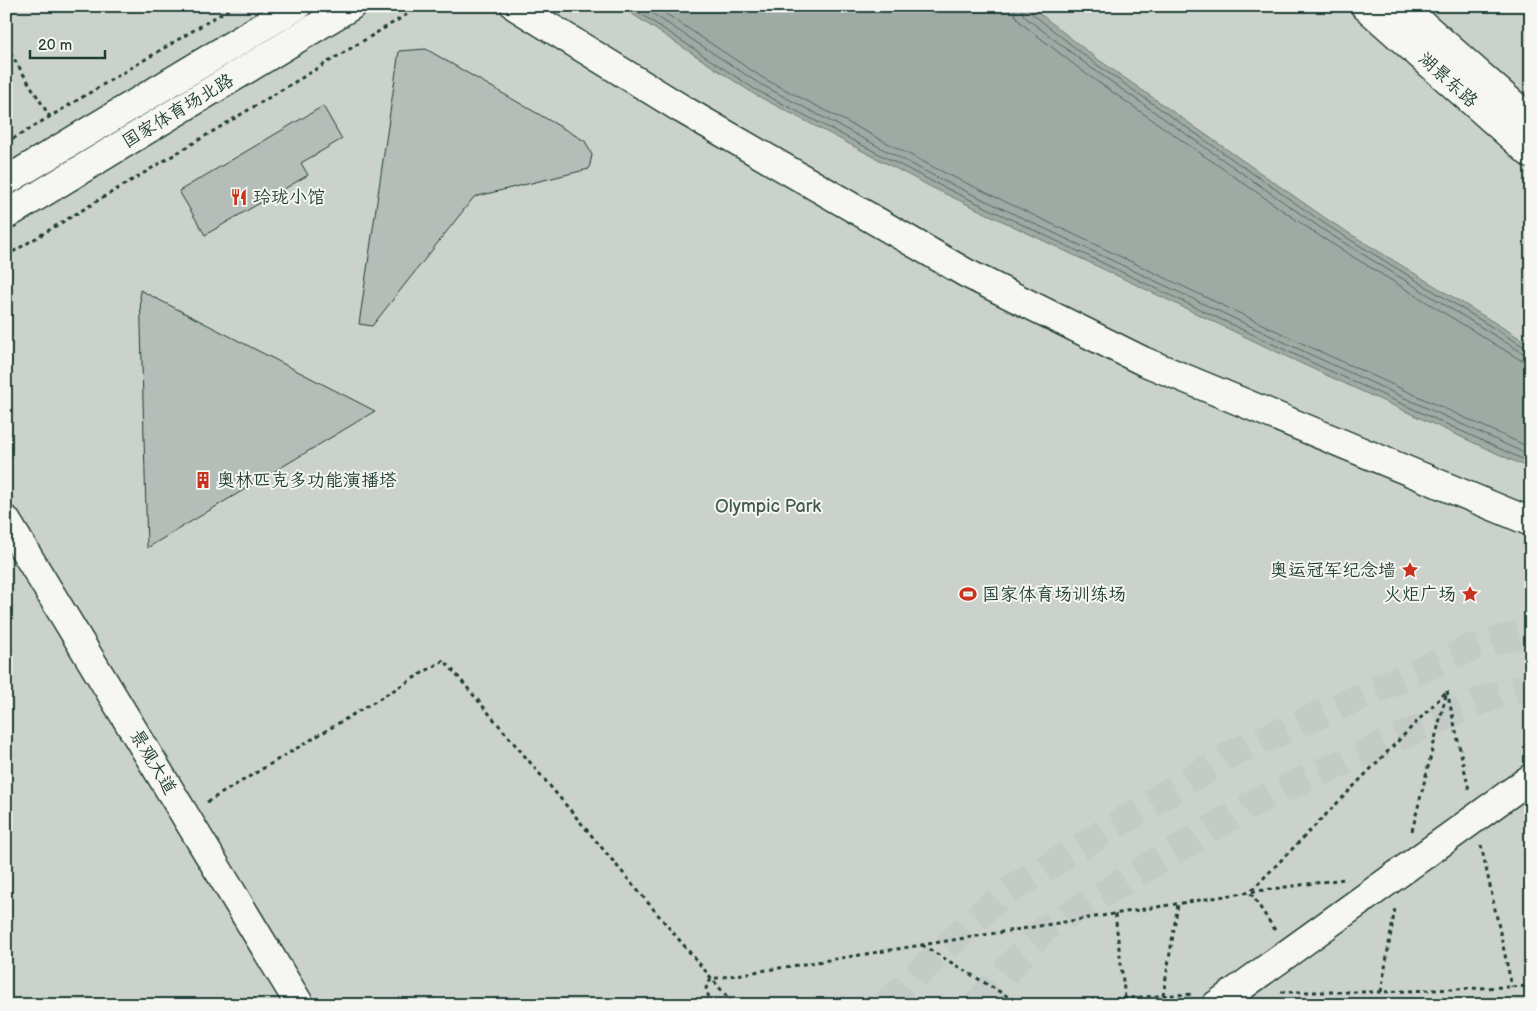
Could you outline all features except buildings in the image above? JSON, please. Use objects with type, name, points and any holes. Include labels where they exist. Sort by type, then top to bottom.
[{"type":"street","name":"国家体育场北路","points":[[6,181],[297,6]]},
{"type":"street","name":"国家体育场北路","points":[[6,215],[351,6]]},
{"type":"street","points":[[515,6],[682,109],[966,274],[1143,361],[1531,522]]},
{"type":"street","name":"湖景东路","points":[[1365,6],[1531,154]]},
{"type":"street","name":"湖景东路","points":[[1402,6],[1531,120]]},
{"type":"street","name":"景观大道","points":[[6,520],[300,1005]]},
{"type":"street","points":[[1216,1005],[1531,778]]},
{"type":"path","points":[[6,142],[234,6]]},
{"type":"path","points":[[6,256],[421,6]]},
{"type":"path","points":[[6,46],[50,117]]},
{"type":"path","points":[[185,815],[444,660],[734,1005]]},
{"type":"path","points":[[1250,892],[1447,691]]},
{"type":"path","points":[[711,979],[1250,892],[1345,879]]},
{"type":"path","points":[[1250,892],[1290,951]]},
{"type":"path","points":[[1163,996],[1178,904]]},
{"type":"path","points":[[1115,914],[1125,998]]},
{"type":"path","points":[[922,944],[1021,1005]]},
{"type":"path","points":[[711,979],[706,988],[711,1005]]},
{"type":"green space","name":"Olympic Park","points":[[6,6],[1531,6],[1531,1005],[6,1005]]},
{"type":"water","points":[[620,6],[1030,6],[1096,58],[1331,222],[1531,345],[1531,469],[1300,363],[933,188],[754,94]]},
{"type":"tunnel","points":[[885,1005],[1000,896],[1233,753],[1473,647],[1531,631]]},
{"type":"tunnel","points":[[976,1005],[1044,929],[1259,800],[1490,697],[1531,686]]},
{"type":"place","name":"玲珑小馆","points":[[239,197]]},
{"type":"place","name":"奥林匹克多功能演播塔","points":[[203,480]]},
{"type":"place","name":"奥运冠军纪念墙","points":[[1410,570]]},
{"type":"place","name":"国家体育场训练场","points":[[968,594]]},
{"type":"place","name":"火炬广场","points":[[1470,594]]}]
